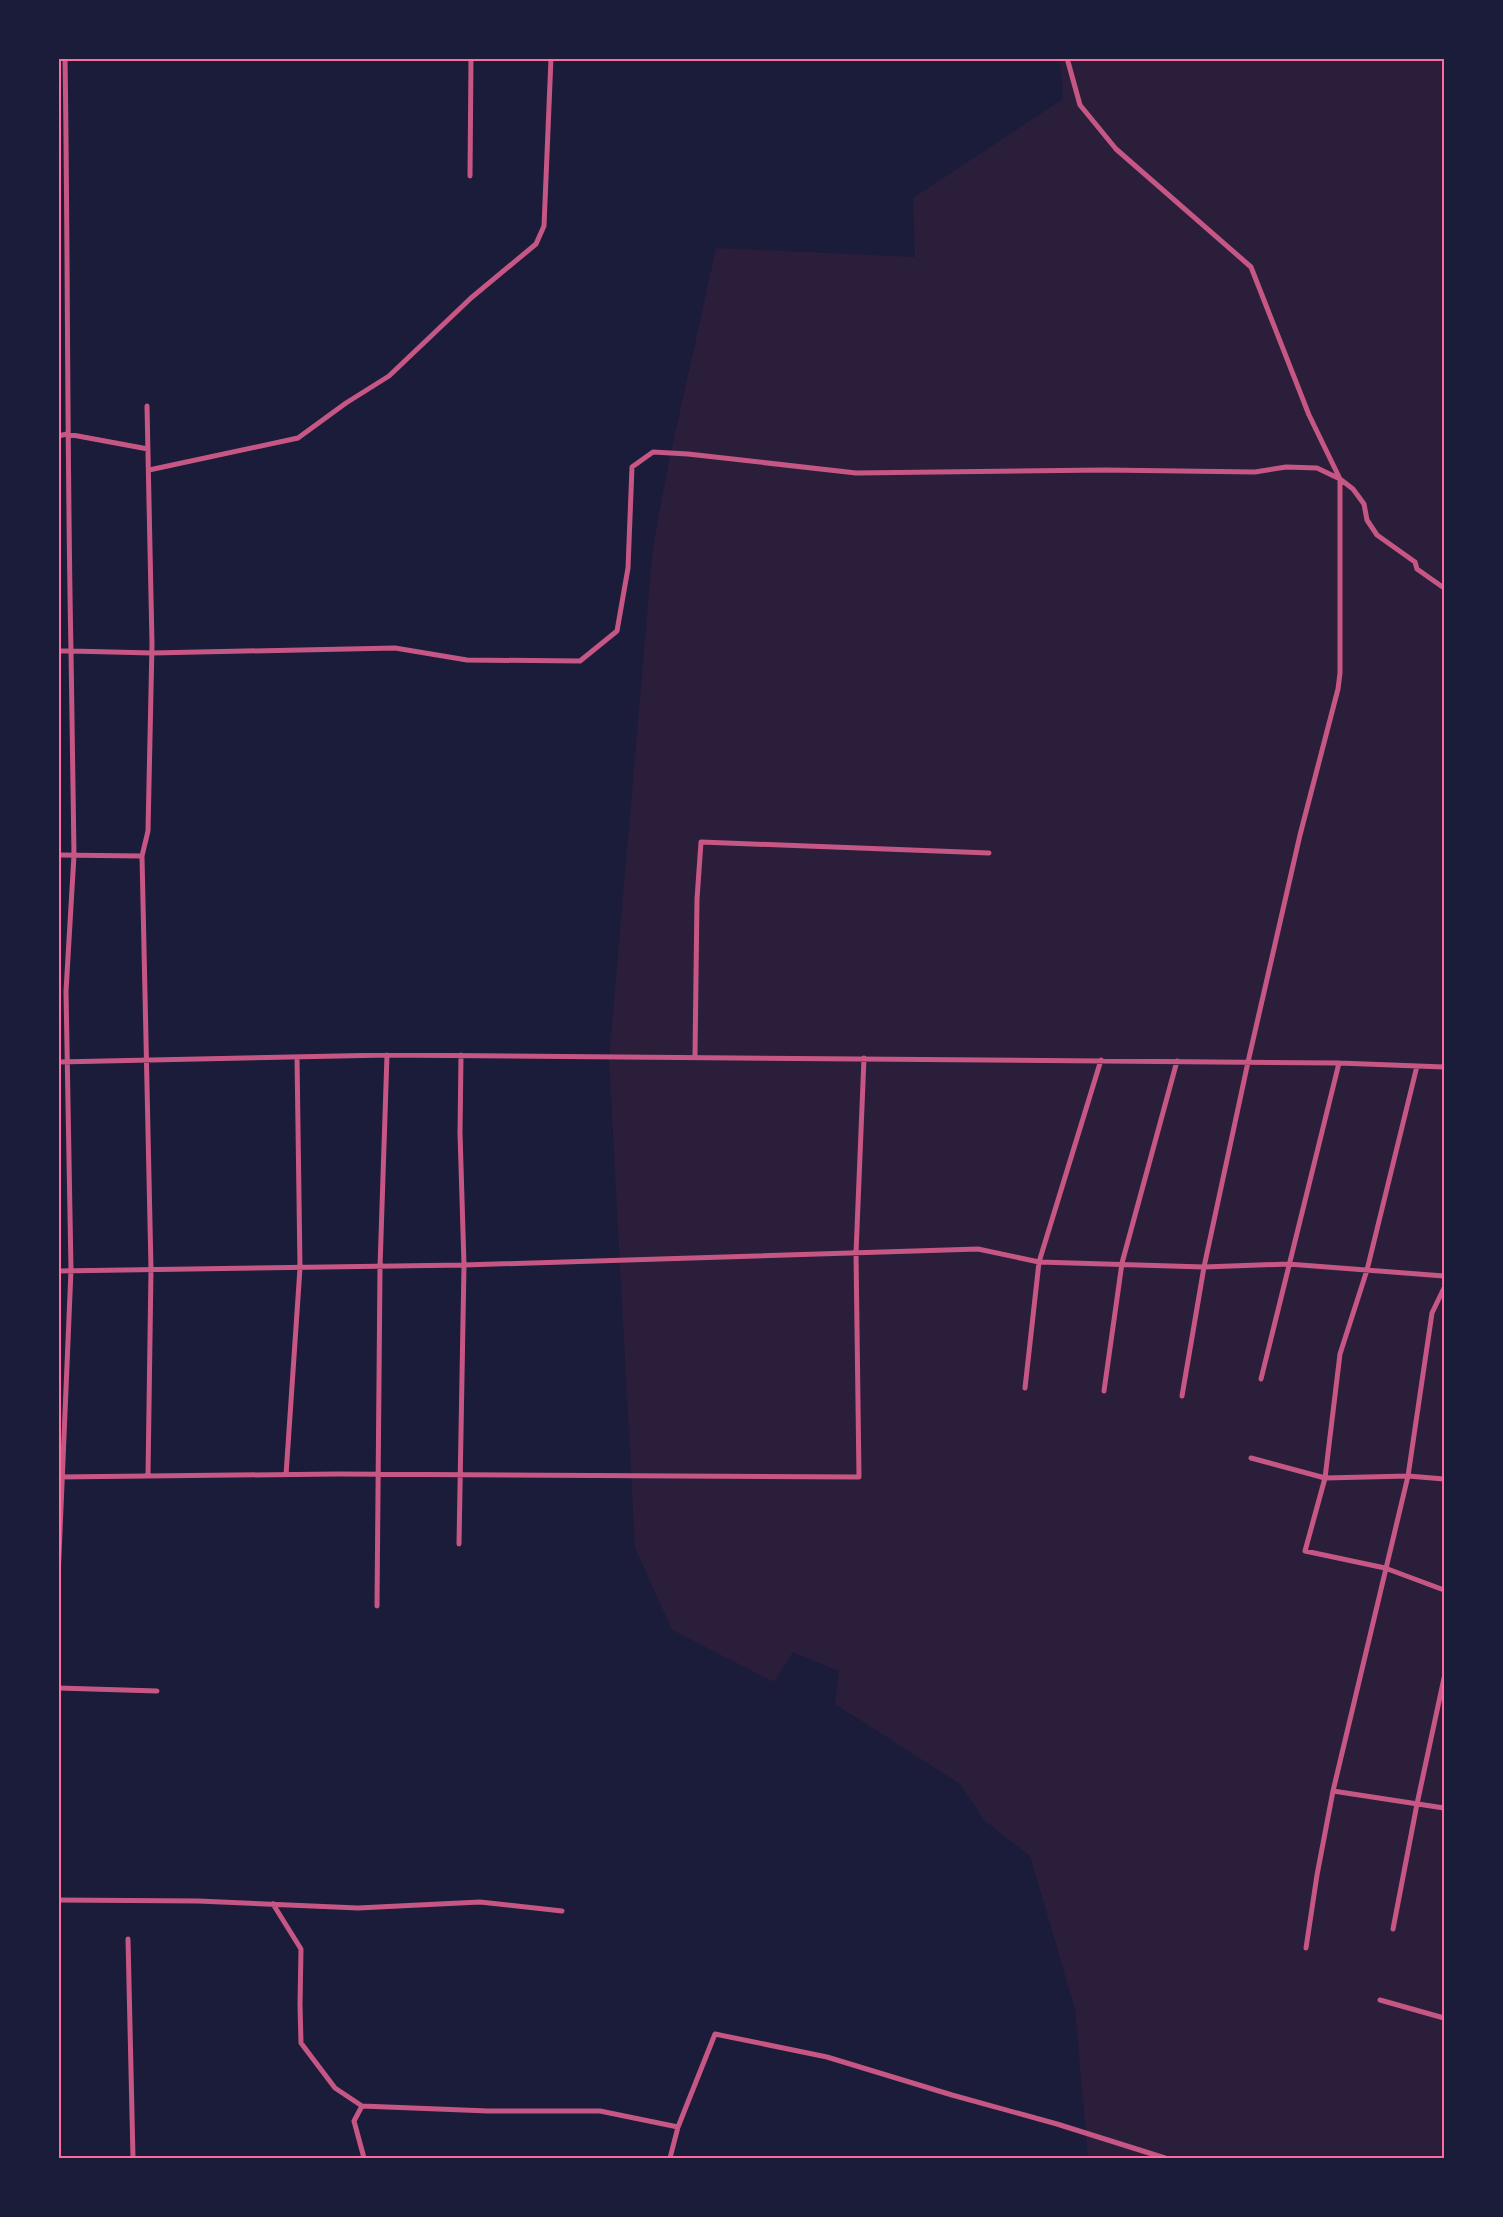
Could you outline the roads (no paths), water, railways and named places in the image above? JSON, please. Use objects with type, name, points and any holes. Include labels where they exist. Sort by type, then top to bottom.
[{"type":"street","points":[[58,1579],[60,1477],[71,1270],[66,991],[74,855],[64,58]]},
{"type":"street","points":[[470,176],[471,58]]},
{"type":"street","points":[[148,470],[298,438],[346,403],[389,376],[471,298],[536,244],[544,226],[551,58]]},
{"type":"street","points":[[1067,58],[1080,105],[1116,149],[1251,267],[1309,415],[1340,479],[1340,673],[1338,689],[1300,835],[1248,1062],[1204,1268],[1182,1396]]},
{"type":"street","points":[[147,406],[152,652],[148,831],[142,856],[151,1269],[148,1476]]},
{"type":"street","points":[[58,436],[67,434],[148,449]]},
{"type":"street","points":[[58,651],[152,652],[395,648],[467,660],[580,661],[617,631],[627,568],[632,467],[653,452],[856,473],[1106,470],[1255,472],[1286,466],[1317,468],[1340,479],[1353,489],[1364,504],[1367,520],[1377,535],[1415,562],[1417,570],[1444,588]]},
{"type":"street","points":[[695,1056],[697,899],[701,842],[989,853]]},
{"type":"street","points":[[58,855],[142,856]]},
{"type":"street","points":[[377,1606],[380,1475],[380,1267],[387,1055]]},
{"type":"street","points":[[459,1544],[464,1265],[460,1133],[462,1055]]},
{"type":"street","points":[[58,1062],[462,1055],[1340,1062],[1444,1067]]},
{"type":"street","points":[[286,1475],[300,1268],[297,1057]]},
{"type":"street","points":[[60,1477],[859,1476],[856,1253],[864,1058]]},
{"type":"street","points":[[1025,1388],[1039,1262],[1101,1060]]},
{"type":"street","points":[[1104,1391],[1122,1263],[1177,1061]]},
{"type":"street","points":[[1261,1379],[1340,1062]]},
{"type":"street","points":[[1417,1066],[1367,1270],[1341,1354],[1326,1478],[1305,1551],[1385,1568],[1444,1590]]},
{"type":"street","points":[[58,1270],[380,1267],[978,1249],[1039,1262],[1122,1263],[1204,1268],[1288,1264],[1444,1276]]},
{"type":"street","points":[[1306,1948],[1333,1791],[1408,1476],[1432,1313],[1444,1288]]},
{"type":"street","points":[[1251,1458],[1326,1478],[1408,1476],[1444,1479]]},
{"type":"street","points":[[1393,1929],[1444,1678]]},
{"type":"street","points":[[58,1688],[157,1690]]},
{"type":"street","points":[[1333,1791],[1444,1808]]},
{"type":"street","points":[[58,1900],[198,1901],[358,1908],[480,1902],[562,1911]]},
{"type":"street","points":[[273,1904],[301,1949],[301,2043],[335,2088],[362,2106],[488,2111],[600,2111],[678,2127]]},
{"type":"street","points":[[128,1939],[133,2158]]},
{"type":"street","points":[[1380,2000],[1444,2018]]},
{"type":"street","points":[[670,2158],[678,2127],[715,2034],[827,2057],[1166,2158]]},
{"type":"street","points":[[362,2106],[354,2121],[364,2158]]}]
